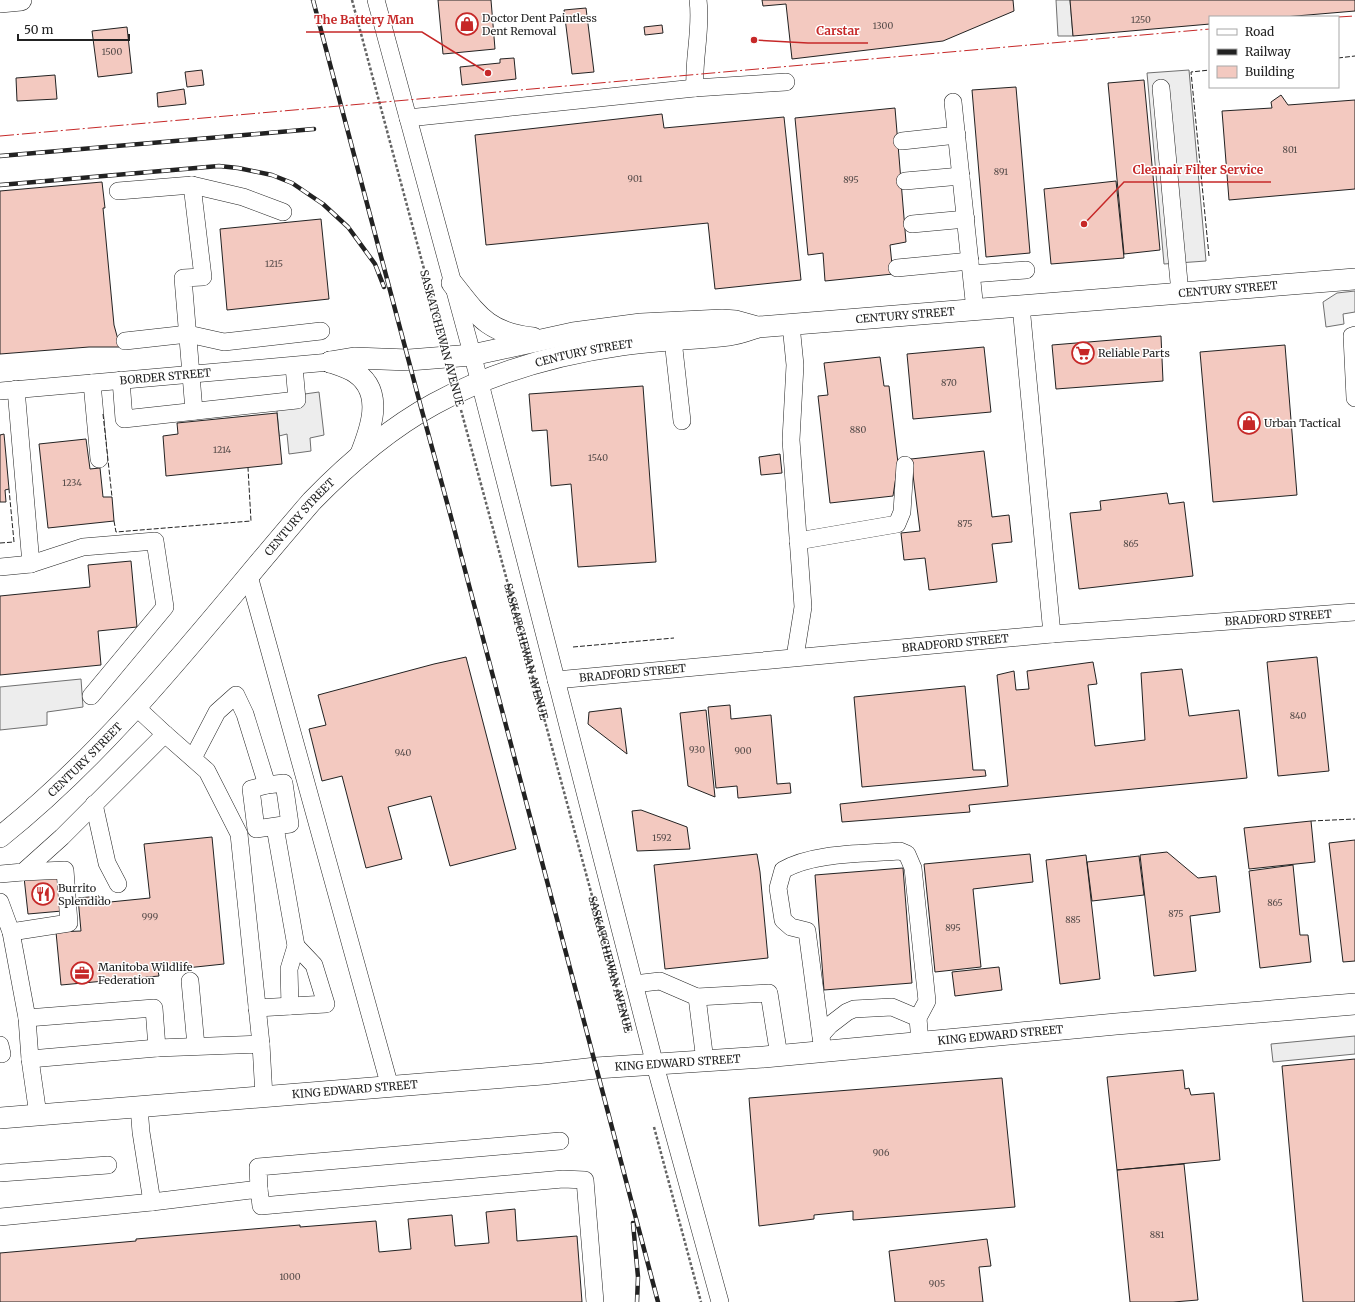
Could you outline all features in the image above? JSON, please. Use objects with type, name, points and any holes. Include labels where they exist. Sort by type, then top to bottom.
[{"type":"main road","points":[[0,2],[21,0]]},
{"type":"main road","name":"CENTURY STREET","points":[[0,837],[47,798],[136,707],[312,501],[335,478],[382,439],[422,411],[480,383],[531,364],[583,351],[621,345],[730,335],[758,328],[1355,279]]},
{"type":"main road","points":[[452,282],[485,322],[510,334],[545,339]]},
{"type":"main road","points":[[330,362],[354,358],[409,360],[472,355],[603,328],[696,321],[736,321],[758,328]]},
{"type":"main road","points":[[330,362],[350,369],[358,374],[366,383],[372,395],[374,409],[372,424],[359,457]]},
{"type":"main road","name":"KING EDWARD STREET","points":[[0,1118],[390,1087],[596,1068],[779,1056],[822,1043],[920,1042],[1355,1004]]},
{"type":"street","name":"SASKATCHEWAN AVENUE","points":[[376,0],[480,383],[655,1065],[720,1302]]},
{"type":"street","points":[[694,88],[699,11],[698,0]]},
{"type":"street","points":[[408,118],[694,88],[786,82]]},
{"type":"street","points":[[1161,88],[1180,294]]},
{"type":"street","points":[[953,102],[975,310]]},
{"type":"street","points":[[902,141],[957,135]]},
{"type":"street","points":[[905,181],[961,176]]},
{"type":"street","points":[[192,185],[203,277],[182,278],[192,374],[194,411]]},
{"type":"street","points":[[118,191],[192,185],[244,197],[283,212]]},
{"type":"street","points":[[912,224],[966,219]]},
{"type":"street","points":[[897,268],[971,267],[1026,270]]},
{"type":"street","points":[[1020,306],[1052,634]]},
{"type":"street","points":[[791,325],[795,365],[791,440],[803,607],[795,658]]},
{"type":"street","points":[[125,341],[188,334],[224,342],[321,331]]},
{"type":"street","points":[[1355,335],[1352,336],[1355,398]]},
{"type":"street","points":[[673,340],[682,421]]},
{"type":"street","name":"BORDER STREET","points":[[8,390],[330,362]]},
{"type":"street","points":[[121,380],[124,419],[297,400],[294,366]]},
{"type":"street","points":[[92,383],[99,459]]},
{"type":"street","points":[[8,390],[31,564]]},
{"type":"street","points":[[798,541],[897,524],[902,512],[905,465]]},
{"type":"street","points":[[0,567],[31,564],[83,547],[155,541],[165,607],[91,696]]},
{"type":"street","points":[[249,576],[390,1087]]},
{"type":"street","name":"BRADFORD STREET","points":[[556,680],[1052,634],[1355,612]]},
{"type":"street","points":[[193,758],[217,712],[236,695],[245,714],[267,785]]},
{"type":"street","points":[[136,707],[207,771],[239,834],[261,1044],[264,1097]]},
{"type":"street","points":[[23,872],[62,837],[165,734]]},
{"type":"street","points":[[284,783],[290,824],[275,826],[256,829],[251,789],[284,783]]},
{"type":"street","points":[[94,804],[107,863],[118,884]]},
{"type":"street","points":[[275,826],[296,946],[289,969],[290,1006]]},
{"type":"street","points":[[822,1043],[807,931],[791,927],[783,920],[778,888],[784,870],[793,864],[828,856],[900,851],[907,854],[913,868],[927,1001],[918,1018],[920,1042]]},
{"type":"street","points":[[0,874],[65,870],[69,923],[11,932]]},
{"type":"street","points":[[0,902],[11,932],[28,1018],[30,1059],[38,1115]]},
{"type":"street","points":[[257,1008],[326,1004],[314,965],[296,946]]},
{"type":"street","points":[[190,981],[196,1046]]},
{"type":"street","points":[[634,984],[660,982],[697,997],[769,993],[779,1056]]},
{"type":"street","points":[[697,997],[705,1061]]},
{"type":"street","points":[[822,1043],[830,1025],[847,1012],[854,1010],[892,1007],[918,1018]]},
{"type":"street","points":[[28,1018],[154,1008],[157,1048]]},
{"type":"street","points":[[30,1059],[157,1048],[261,1044]]},
{"type":"street","points":[[139,1107],[141,1132],[152,1202]]},
{"type":"street","points":[[560,1141],[258,1167],[261,1206],[563,1179],[585,1180],[595,1302]]},
{"type":"street","points":[[0,1173],[108,1165]]},
{"type":"street","points":[[0,1217],[152,1202],[259,1189]]},
{"type":"path","name":"SASKATCHEWAN AVENUE","points":[[352,0],[447,358]]},
{"type":"path","name":"SASKATCHEWAN AVENUE","points":[[457,393],[629,1033]]},
{"type":"path","points":[[653,1125],[701,1302]]},
{"type":"shaded area","points":[[1056,0],[1070,0],[1073,36],[1058,36]]},
{"type":"shaded area","points":[[1189,70],[1206,261],[1164,264],[1147,73]]},
{"type":"shaded area","points":[[1355,291],[1355,312],[1343,314],[1344,324],[1326,327],[1323,302],[1337,293]]},
{"type":"shaded area","points":[[319,392],[324,435],[310,438],[311,451],[289,454],[287,434],[279,436],[276,398]]},
{"type":"shaded area","points":[[81,679],[83,707],[47,712],[47,725],[0,730],[0,687]]},
{"type":"shaded area","points":[[1355,1036],[1355,1054],[1273,1062],[1271,1044]]},
{"type":"building","name":"Doctor Dent Paintless Dent Removal","points":[[438,0],[491,0],[495,49],[443,54]]},
{"type":"building","points":[[762,0],[1013,0],[1014,11],[943,41],[792,59],[786,4],[763,6]]},
{"type":"building","points":[[1070,0],[1355,0],[1355,11],[1296,16],[1209,16],[1209,24],[1073,36]]},
{"type":"building","points":[[586,8],[594,72],[572,74],[564,10]]},
{"type":"building","points":[[662,25],[663,33],[645,35],[644,27]]},
{"type":"building","points":[[127,27],[132,73],[98,77],[92,31]]},
{"type":"building","points":[[514,58],[516,79],[462,85],[460,67],[500,63],[500,59]]},
{"type":"building","points":[[202,70],[204,85],[187,87],[185,72]]},
{"type":"building","points":[[55,75],[57,99],[17,101],[16,78]]},
{"type":"building","points":[[1144,80],[1160,250],[1124,254],[1108,83]]},
{"type":"building","points":[[1016,87],[1030,253],[986,257],[972,90]]},
{"type":"building","points":[[184,89],[186,104],[158,107],[157,93]]},
{"type":"building","points":[[1281,95],[1288,105],[1355,100],[1355,189],[1229,200],[1222,111],[1272,108],[1271,102]]},
{"type":"building","points":[[895,108],[906,242],[890,245],[893,274],[825,281],[823,253],[808,255],[795,118]]},
{"type":"building","points":[[662,114],[664,128],[784,117],[801,280],[715,289],[708,223],[486,245],[475,135]]},
{"type":"building","points":[[1116,181],[1124,258],[1051,264],[1044,189]]},
{"type":"building","points":[[102,182],[114,325],[120,347],[89,347],[0,354],[0,191]]},
{"type":"building","points":[[321,219],[329,299],[227,310],[220,229]]},
{"type":"building","points":[[1161,336],[1163,381],[1056,389],[1052,345]]},
{"type":"building","name":"Urban Tactical","points":[[1285,345],[1297,495],[1213,502],[1200,352]]},
{"type":"building","points":[[984,347],[991,412],[913,419],[907,354]]},
{"type":"building","points":[[880,357],[884,386],[889,386],[898,463],[893,496],[830,503],[818,396],[828,395],[824,363]]},
{"type":"building","points":[[643,386],[656,562],[578,567],[571,484],[551,486],[547,430],[532,431],[529,394]]},
{"type":"building","points":[[277,413],[282,464],[166,476],[163,436],[178,434],[177,423]]},
{"type":"building","points":[[4,434],[9,489],[5,490],[6,502],[0,502],[0,435]]},
{"type":"building","points":[[86,439],[90,469],[100,468],[103,497],[112,497],[114,521],[48,528],[39,444]]},
{"type":"building","points":[[984,451],[992,517],[1009,515],[1012,542],[992,544],[997,582],[929,590],[925,558],[904,560],[901,533],[920,531],[911,459]]},
{"type":"building","points":[[780,454],[782,473],[761,475],[759,457]]},
{"type":"building","points":[[1167,493],[1169,504],[1184,502],[1193,576],[1079,589],[1070,513],[1101,510],[1100,501]]},
{"type":"building","points":[[131,561],[137,627],[98,631],[101,665],[0,675],[0,596],[90,587],[88,565]]},
{"type":"building","points":[[466,657],[516,849],[450,866],[431,796],[388,807],[402,859],[366,868],[342,776],[322,781],[309,729],[326,725],[318,695]]},
{"type":"building","points":[[1317,657],[1329,771],[1278,776],[1267,662]]},
{"type":"building","points":[[1093,662],[1097,684],[1088,685],[1095,746],[1145,740],[1141,673],[1182,669],[1189,716],[1239,710],[1247,778],[969,805],[970,812],[842,822],[840,804],[1008,786],[997,675],[1014,671],[1016,690],[1029,689],[1027,671]]},
{"type":"building","points":[[965,686],[973,770],[985,770],[986,776],[862,787],[854,697]]},
{"type":"building","points":[[730,705],[731,719],[771,715],[777,784],[790,783],[791,793],[738,798],[737,786],[716,788],[708,707]]},
{"type":"building","points":[[621,708],[627,754],[588,724],[589,712]]},
{"type":"building","points":[[706,710],[715,797],[688,786],[680,713]]},
{"type":"building","points":[[641,810],[687,827],[690,849],[637,851],[632,811]]},
{"type":"building","points":[[1311,821],[1315,862],[1249,869],[1244,828]]},
{"type":"building","points":[[212,837],[224,964],[158,971],[159,976],[61,985],[56,932],[81,931],[78,898],[99,896],[100,903],[150,898],[144,844]]},
{"type":"building","points":[[1355,840],[1355,961],[1343,962],[1329,843]]},
{"type":"building","points":[[1167,852],[1198,878],[1216,876],[1220,912],[1190,916],[1196,971],[1154,976],[1140,855]]},
{"type":"building","points":[[757,854],[768,958],[665,969],[654,865]]},
{"type":"building","points":[[1030,854],[1033,882],[973,889],[981,967],[935,972],[924,864]]},
{"type":"building","points":[[1086,855],[1100,979],[1060,984],[1046,860]]},
{"type":"building","points":[[1139,856],[1144,895],[1092,901],[1087,862]]},
{"type":"building","points":[[1293,865],[1300,935],[1308,935],[1311,962],[1260,968],[1249,871]]},
{"type":"building","points":[[903,868],[912,983],[824,990],[815,875]]},
{"type":"building","name":"Burrito Splendido","points":[[59,874],[62,911],[28,914],[24,877]]},
{"type":"building","points":[[999,967],[1002,990],[955,996],[952,972]]},
{"type":"building","points":[[1355,1059],[1355,1302],[1303,1302],[1282,1066]]},
{"type":"building","points":[[1183,1070],[1185,1089],[1189,1088],[1191,1095],[1214,1093],[1220,1160],[1117,1170],[1107,1077]]},
{"type":"building","points":[[1002,1078],[1015,1207],[853,1220],[853,1211],[814,1215],[814,1219],[759,1226],[749,1098]]},
{"type":"building","points":[[1184,1164],[1198,1300],[1173,1302],[1130,1302],[1117,1170]]},
{"type":"building","points":[[515,1209],[517,1241],[577,1236],[582,1302],[0,1302],[0,1253],[136,1241],[136,1239],[300,1225],[300,1227],[376,1221],[379,1252],[411,1249],[408,1219],[452,1215],[455,1246],[489,1243],[486,1212]]},
{"type":"building","points":[[987,1239],[991,1266],[979,1267],[983,1302],[895,1302],[889,1251]]},
{"type":"railway","points":[[313,0],[658,1302]]},
{"type":"railway","points":[[0,156],[314,129]]},
{"type":"railway","points":[[0,185],[219,166],[238,168],[272,175],[292,183],[323,204],[348,227],[375,264],[384,287]]},
{"type":"railway","points":[[633,1223],[638,1277],[637,1302]]},
{"type":"fence","points":[[1339,58],[1355,56]]},
{"type":"fence","points":[[1209,70],[1191,72],[1209,256]]},
{"type":"fence","points":[[103,414],[112,497]]},
{"type":"fence","points":[[114,521],[116,532],[251,521],[248,468]]},
{"type":"fence","points":[[0,543],[14,542],[9,489]]},
{"type":"fence","points":[[573,647],[674,638]]},
{"type":"fence","points":[[1311,821],[1355,819]]},
{"type":"power","points":[[1339,17],[1355,16]]},
{"type":"power","points":[[0,136],[1209,29]]},
{"type":"place","name":"Doctor Dent Paintless Dent Removal","points":[[467,24]]},
{"type":"place","name":"Carstar","points":[[754,40]]},
{"type":"place","name":"The Battery Man","points":[[488,73]]},
{"type":"place","name":"Cleanair Filter Service","points":[[1084,224]]},
{"type":"place","name":"Reliable Parts","points":[[1083,353]]},
{"type":"place","name":"Urban Tactical","points":[[1249,423]]},
{"type":"place","name":"Burrito Splendido","points":[[43,894]]},
{"type":"place","name":"Manitoba Wildlife Federation","points":[[82,973]]}]
